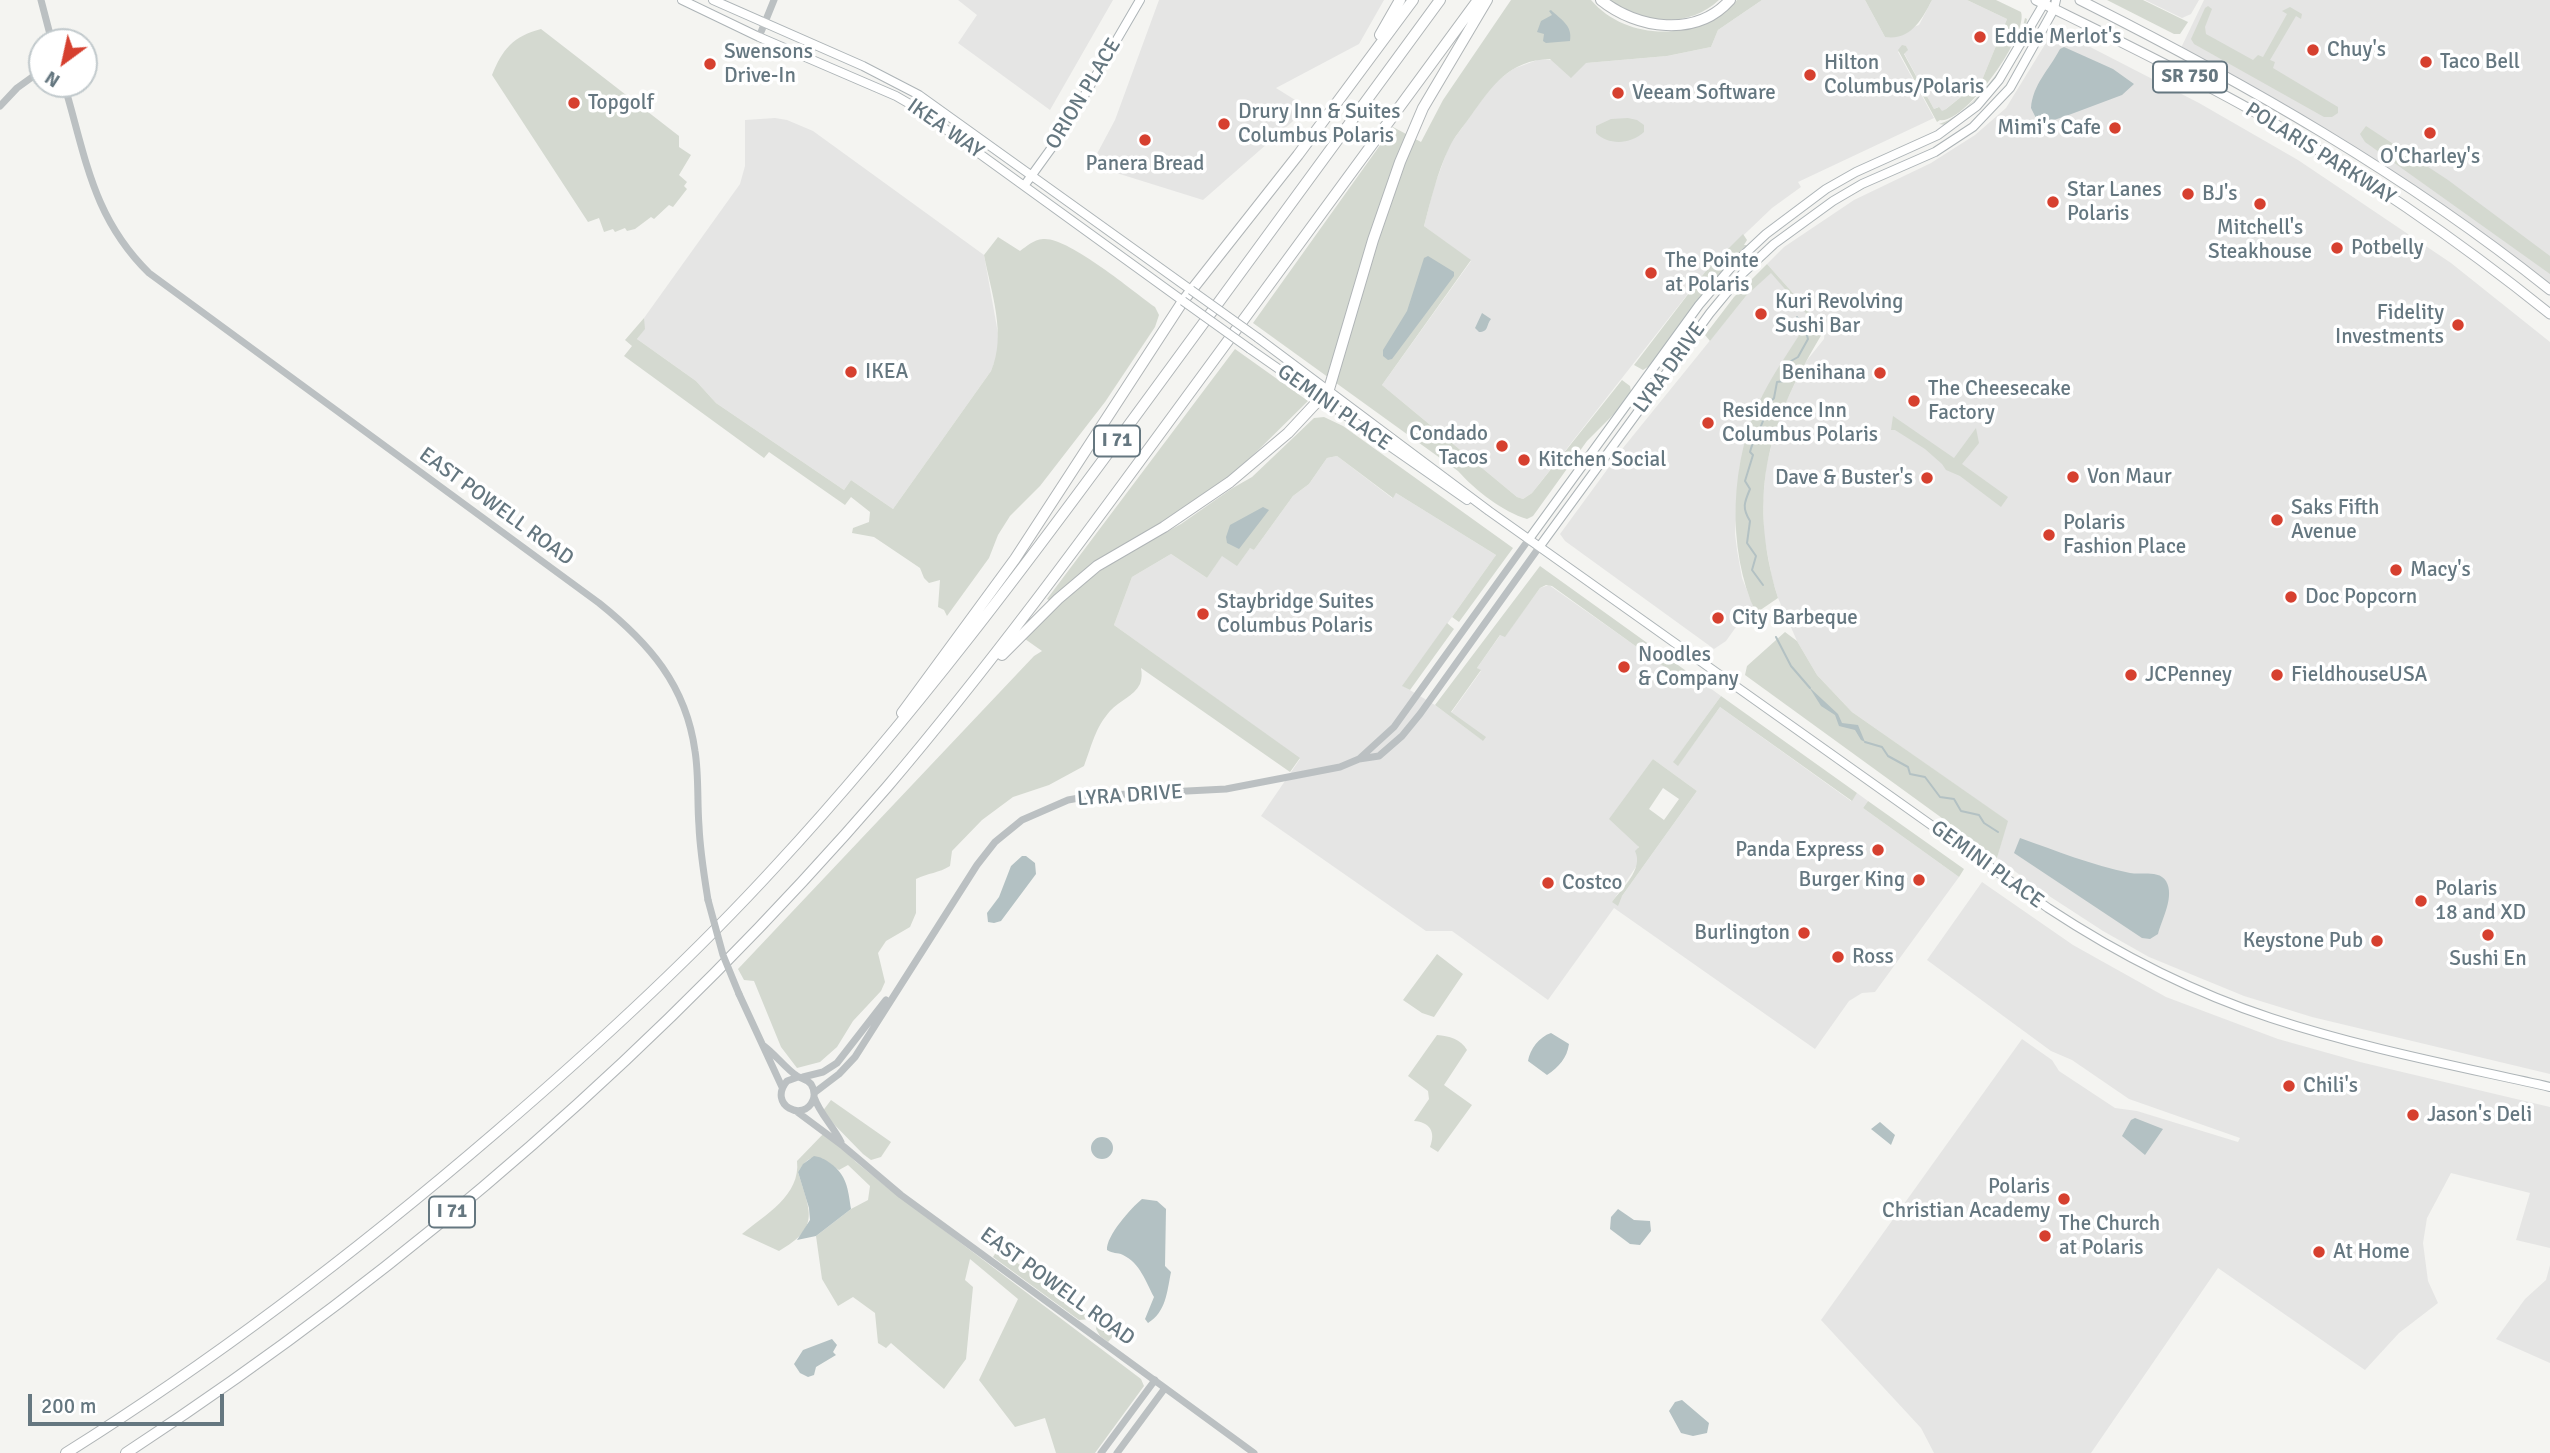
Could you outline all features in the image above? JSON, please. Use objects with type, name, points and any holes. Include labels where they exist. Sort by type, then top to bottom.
[{"type":"highway","points":[[1359,72],[1400,0]]},
{"type":"highway","points":[[800,839],[943,659],[1015,559],[1183,300],[1298,155],[1413,0]]},
{"type":"highway","name":"I 71","points":[[66,1453],[148,1400],[290,1299],[450,1172],[558,1079],[709,937],[800,839],[906,718],[995,606],[1440,0]]},
{"type":"highway","name":"I 71","points":[[125,1453],[233,1380],[374,1275],[494,1178],[575,1106],[765,920],[885,789],[1059,572],[1478,0]]},
{"type":"highway","points":[[962,696],[1068,590],[1097,566],[1164,527],[1230,482],[1288,433],[1329,389],[1373,240],[1400,162],[1423,108],[1487,0]]},
{"type":"highway","points":[[1601,0],[1621,15],[1662,26],[1684,24],[1707,17],[1730,0]]},
{"type":"main road","name":"IKEA WAY","points":[[682,0],[915,107],[1183,300]]},
{"type":"main road","name":"IKEA WAY","points":[[713,0],[863,66],[910,90],[1191,290]]},
{"type":"main road","name":"ORION PLACE","points":[[1024,186],[1076,110],[1140,0]]},
{"type":"main road","name":"POLARIS PARKWAY","points":[[2080,0],[2214,69],[2339,141],[2458,220],[2550,290]]},
{"type":"main road","name":"POLARIS PARKWAY","points":[[2042,1],[2055,5],[2205,85],[2301,140],[2426,221],[2550,314]]},
{"type":"main road","name":"LYRA DRIVE","points":[[1529,539],[1699,305],[1734,264],[1766,234],[1822,192],[1856,172],[1929,140],[1964,116],[1999,80],[2042,1]]},
{"type":"main road","name":"LYRA DRIVE","points":[[1540,546],[1710,313],[1743,273],[1774,244],[1833,201],[1871,180],[1935,152],[1973,127],[2010,88],[2055,5]]},
{"type":"main road","name":"GEMINI PLACE","points":[[1191,290],[1329,389],[1529,539],[2048,908],[2140,963],[2198,991],[2281,1021],[2331,1036],[2550,1087]]},
{"type":"main road","name":"GEMINI PLACE","points":[[1183,300],[1462,497],[1489,510]]},
{"type":"street","points":[[41,0],[48,28]]},
{"type":"street","points":[[760,37],[774,0]]},
{"type":"street","points":[[0,106],[28,80]]},
{"type":"street","name":"EAST POWELL ROAD","points":[[68,98],[89,176],[104,214],[130,253],[149,274],[593,599],[632,630],[649,648],[677,692],[694,744],[698,772],[700,848],[708,900],[723,955],[782,1087],[783,1102],[844,1146],[901,1195],[1254,1453]]},
{"type":"street","name":"LYRA DRIVE","points":[[1359,760],[1394,727],[1529,539]]},
{"type":"street","name":"LYRA DRIVE","points":[[814,1095],[855,1057],[977,865],[1007,830],[1041,810],[1068,800],[1090,796],[1197,792],[1253,785],[1327,771],[1379,755],[1407,729],[1540,546]]},
{"type":"street","name":"LYRA DRIVE","points":[[800,1077],[823,1072],[837,1063],[900,984]]},
{"type":"street","name":"EAST POWELL ROAD","points":[[764,1046],[812,1085],[820,1111],[834,1127],[844,1146]]},
{"type":"street","points":[[782,1087],[787,1081],[800,1077]]},
{"type":"street","points":[[796,1111],[807,1107],[814,1095]]},
{"type":"street","points":[[1101,1453],[1155,1380]]},
{"type":"street","points":[[1117,1453],[1165,1388]]},
{"type":"shaded area","points":[[958,0],[1113,0],[1050,110],[958,43],[977,15]]},
{"type":"shaded area","points":[[1159,0],[1384,0],[1359,44],[1276,88],[1308,108],[1203,200],[1091,165],[1115,120]]},
{"type":"shaded area","points":[[1511,0],[1591,0],[1606,14],[1624,24],[1664,32],[1704,23],[1722,14],[1737,0],[1762,0],[1718,30],[1711,47],[1667,56],[1586,63],[1571,78],[1550,59],[1523,64],[1494,85],[1449,148],[1424,226],[1471,260],[1382,385],[1517,497],[1523,499],[1532,493],[1622,380],[1630,386],[1631,391],[1620,408],[1587,441],[1533,516],[1527,519],[1490,500],[1458,471],[1253,323],[1393,127],[1421,142],[1443,100]]},
{"type":"shaded area","points":[[1608,0],[1719,0],[1693,16],[1664,20],[1635,14]]},
{"type":"shaded area","points":[[1762,0],[1865,0],[1885,37],[1919,25],[1932,0],[1967,0],[2007,19],[1982,80],[1942,112],[1938,107],[1934,109],[1904,53],[1907,51],[1906,46],[1898,52],[1934,118],[1798,182],[1801,187],[1772,208],[1705,272],[1532,493],[1523,499],[1517,497],[1382,385],[1471,261],[1424,226],[1449,146],[1493,84],[1513,69],[1540,59],[1586,63],[1667,56],[1711,47],[1718,30]]},
{"type":"shaded area","points":[[1865,0],[1932,0],[1909,32],[1902,36],[1885,37]]},
{"type":"shaded area","points":[[1967,0],[1996,0],[2021,12],[2021,23],[2005,58],[1978,94],[1951,118],[1937,122],[1898,50],[1902,45],[1906,46],[1908,50],[1904,54],[1934,109],[1946,109],[1982,80],[2007,19]]},
{"type":"shaded area","points":[[2107,0],[2143,0],[2188,22],[2180,34],[2174,34]]},
{"type":"shaded area","points":[[2145,0],[2199,0],[2191,14],[2182,18]]},
{"type":"shaded area","points":[[2204,0],[2550,0],[2550,290],[2458,220],[2180,50]]},
{"type":"shaded area","points":[[2208,6],[2212,9],[2205,27],[2206,34],[2253,60],[2258,55],[2263,57],[2287,14],[2282,11],[2290,7],[2302,14],[2301,19],[2296,16],[2270,60],[2275,62],[2273,68],[2338,107],[2338,113],[2332,117],[2324,117],[2194,44],[2191,39]]},
{"type":"shaded area","points":[[1549,11],[1568,27],[1570,41],[1546,43],[1543,41],[1544,34],[1537,32],[1541,21],[1552,15]]},
{"type":"shaded area","points":[[2025,18],[2026,25],[2018,42],[1993,81],[1972,103],[1960,114],[1945,125],[1939,124],[1965,109],[1991,81],[2013,48]]},
{"type":"shaded area","name":"Topgolf","points":[[541,29],[679,136],[679,147],[691,155],[679,175],[687,182],[684,186],[687,189],[673,207],[669,205],[654,219],[651,217],[635,229],[627,231],[625,228],[604,232],[599,218],[588,222],[492,75],[510,45]]},
{"type":"shaded area","name":"Polaris Fashion Place","points":[[2061,32],[2199,103],[2298,160],[2451,263],[2550,342],[2550,1074],[2312,1017],[2244,996],[2149,957],[2103,931],[1997,858],[2007,821],[1852,712],[1817,675],[1797,641],[1772,578],[1764,536],[1763,500],[1766,467],[1778,419],[1804,364],[1824,339],[1825,329],[1767,264],[1784,247],[1854,200],[1931,163],[1975,135],[2006,108],[2052,33]]},
{"type":"shaded area","points":[[2064,47],[2113,69],[2134,84],[2122,95],[2066,116],[2048,122],[2036,118],[2031,108],[2032,99],[2042,77]]},
{"type":"shaded area","points":[[775,118],[813,131],[984,255],[999,339],[997,356],[991,371],[893,509],[851,480],[844,490],[716,403],[696,381],[637,339],[644,329],[644,318],[740,184],[745,166],[745,120]]},
{"type":"shaded area","points":[[1628,118],[1644,125],[1644,132],[1633,139],[1620,142],[1607,140],[1596,133],[1596,126],[1611,119]]},
{"type":"shaded area","points":[[2366,126],[2448,180],[2550,256],[2550,274],[2365,142],[2360,134]]},
{"type":"shaded area","points":[[1743,234],[1747,240],[1744,245],[1747,245],[1709,287],[1651,365],[1643,370],[1634,365],[1705,272]]},
{"type":"shaded area","points":[[998,237],[1020,251],[1043,239],[1068,246],[1132,289],[1155,307],[1159,315],[1155,327],[1105,402],[1040,486],[1010,516],[998,535],[989,558],[947,616],[944,610],[938,607],[940,580],[929,583],[920,568],[874,537],[852,533],[853,528],[869,522],[870,512],[851,497],[845,505],[769,452],[764,458],[624,356],[632,346],[625,340],[644,318],[645,329],[637,339],[696,381],[716,403],[844,490],[851,480],[893,509],[991,371],[996,357],[998,328],[984,255]]},
{"type":"shaded area","points":[[1428,256],[1454,272],[1454,276],[1392,359],[1388,360],[1383,356],[1383,350],[1407,311],[1424,258]]},
{"type":"shaded area","points":[[1767,264],[1825,329],[1790,395],[1768,458],[1764,524],[1778,598],[1756,613],[1746,588],[1736,533],[1738,475],[1743,447],[1762,396],[1810,318],[1771,273],[1746,296],[1710,341],[1705,335],[1734,297]]},
{"type":"shaded area","points":[[1771,272],[1810,318],[1762,396],[1740,464],[1735,534],[1742,578],[1756,613],[1741,620],[1726,641],[1714,649],[1565,541],[1560,534],[1623,448],[1746,296]]},
{"type":"shaded area","points":[[1482,313],[1491,319],[1486,329],[1479,332],[1475,328]]},
{"type":"shaded area","points":[[1235,349],[1308,401],[1239,469],[1194,503],[1096,563],[1050,601],[1047,599]]},
{"type":"shaded area","points":[[1893,416],[1954,458],[1976,428],[1979,443],[1962,464],[2008,497],[2001,507],[1960,476],[1946,470],[1925,449],[1891,430]]},
{"type":"shaded area","points":[[1324,417],[1343,426],[1513,548],[1459,622],[1452,617],[1496,555],[1396,493],[1393,498],[1337,456],[1327,458],[1309,484],[1293,496],[1254,550],[1250,548],[1237,566],[1222,556],[1207,578],[1171,554],[1132,577],[1114,625],[1300,758],[1290,772],[1141,668],[1140,684],[1105,717],[1094,737],[1084,766],[1049,785],[1013,797],[982,820],[952,851],[950,866],[916,879],[916,913],[910,927],[886,941],[878,953],[885,982],[881,991],[853,1021],[837,1047],[820,1062],[797,1068],[781,1047],[754,981],[744,980],[738,969],[1034,656],[1042,651],[1025,639],[1050,613],[1094,575],[1181,524],[1252,477],[1314,418]]},
{"type":"shaded area","points":[[1337,456],[1392,498],[1396,493],[1496,555],[1403,686],[1435,705],[1482,740],[1485,737],[1451,713],[1481,671],[1477,668],[1501,634],[1505,636],[1540,588],[1549,585],[1698,690],[1703,683],[1721,696],[1674,761],[1678,765],[1720,707],[1851,801],[1857,793],[1868,801],[1863,808],[1959,877],[1875,992],[1862,993],[1849,1001],[1815,1049],[1614,908],[1548,1000],[1452,931],[1426,931],[1261,816],[1300,759],[1114,625],[1132,577],[1171,554],[1207,578],[1222,555],[1251,548],[1254,550],[1293,496],[1309,484],[1327,458]],"holes":[[[1653,759],[1697,791],[1622,896],[1612,902],[1638,864],[1637,855]]]},
{"type":"shaded area","points":[[1263,507],[1269,510],[1239,549],[1227,543],[1230,525]]},
{"type":"shaded area","points":[[1540,566],[1703,683],[1698,691],[1552,586],[1546,585],[1540,588],[1505,637],[1500,635],[1477,668],[1481,670],[1451,712],[1486,737],[1483,741],[1435,705]]},
{"type":"shaded area","points":[[1447,623],[1454,629],[1410,690],[1402,686]]},
{"type":"shaded area","points":[[1785,632],[1797,641],[1817,675],[1852,712],[2008,821],[1997,858],[1745,675],[1747,666]]},
{"type":"shaded area","points":[[1809,687],[1838,714],[1842,723],[1858,725],[1865,742],[1855,730],[1839,726],[1835,715],[1821,706]]},
{"type":"shaded area","points":[[1721,696],[1857,793],[1852,801],[1720,707],[1678,766],[1673,762]]},
{"type":"shaded area","points":[[1653,759],[1697,791],[1622,896],[1618,906],[1612,902],[1637,865],[1635,851],[1639,847],[1609,819]],"holes":[[[1663,788],[1679,799],[1664,820],[1649,809]]]},
{"type":"shaded area","points":[[1868,801],[1964,869],[1959,877],[1863,808]]},
{"type":"shaded area","points":[[2020,838],[2102,866],[2130,873],[2159,875],[2166,881],[2169,894],[2158,934],[2150,939],[2142,938],[2014,853]]},
{"type":"shaded area","points":[[1022,856],[1035,863],[1036,874],[1001,921],[988,922],[987,913],[999,897],[1011,866]]},
{"type":"shaded area","points":[[1982,882],[2073,945],[2166,997],[2278,1039],[2360,1062],[2550,1107],[2550,1248],[2516,1240],[2530,1193],[2451,1173],[2427,1218],[2423,1243],[2428,1281],[2438,1303],[2399,1333],[2365,1370],[2218,1268],[2091,1453],[1934,1453],[1921,1428],[1821,1320],[2022,1039],[2052,1060],[2059,1071],[2115,1108],[2137,1111],[2238,1142],[2240,1138],[2129,1099],[2072,1060],[2051,1051],[1927,960]]},
{"type":"shaded area","points":[[1437,954],[1463,974],[1434,1017],[1422,1013],[1403,1000]]},
{"type":"shaded area","points":[[1551,1033],[1569,1044],[1562,1062],[1547,1075],[1528,1061],[1536,1044]]},
{"type":"shaded area","points":[[1437,1035],[1454,1039],[1467,1050],[1444,1085],[1472,1105],[1438,1152],[1430,1147],[1432,1132],[1428,1126],[1414,1121],[1429,1099],[1428,1091],[1408,1076]]},
{"type":"shaded area","points":[[831,1100],[891,1142],[881,1157],[871,1160],[863,1154],[822,1112]]},
{"type":"shaded area","points":[[2135,1118],[2163,1129],[2145,1155],[2122,1136]]},
{"type":"shaded area","points":[[1880,1122],[1895,1135],[1891,1145],[1871,1129]]},
{"type":"shaded area","points":[[826,1131],[856,1162],[888,1188],[1141,1379],[1144,1386],[1095,1453],[1056,1453],[1045,1418],[1015,1427],[979,1380],[1018,1299],[970,1259],[965,1280],[973,1287],[966,1359],[944,1389],[891,1343],[886,1348],[878,1343],[875,1313],[853,1297],[838,1306],[822,1279],[816,1236],[851,1209],[868,1200],[870,1186],[848,1165],[839,1170],[822,1159],[812,1158],[803,1165],[798,1172],[808,1208],[807,1226],[779,1251],[742,1234],[780,1203],[793,1184],[797,1161]]},
{"type":"shaded area","points":[[1102,1137],[1110,1140],[1113,1148],[1110,1156],[1102,1159],[1094,1156],[1091,1148],[1094,1140]]},
{"type":"shaded area","points":[[814,1156],[826,1160],[840,1172],[848,1189],[851,1209],[816,1236],[797,1240],[810,1220],[798,1172],[803,1164]]},
{"type":"shaded area","points":[[1142,1199],[1157,1201],[1166,1209],[1165,1266],[1171,1272],[1162,1307],[1148,1323],[1145,1319],[1154,1297],[1142,1273],[1129,1258],[1107,1250],[1110,1237]]},
{"type":"shaded area","points":[[1618,1209],[1634,1220],[1650,1221],[1651,1231],[1640,1245],[1630,1244],[1610,1229],[1611,1217]]},
{"type":"shaded area","points":[[998,1249],[1092,1317],[1091,1319],[1079,1320],[993,1257]]},
{"type":"shaded area","points":[[2550,1265],[2550,1363],[2496,1339],[2525,1299],[2546,1280]]},
{"type":"shaded area","points":[[1098,1321],[1116,1333],[1108,1342],[1096,1329]]},
{"type":"shaded area","points":[[832,1339],[837,1345],[833,1352],[836,1355],[816,1367],[814,1375],[808,1377],[800,1373],[794,1364],[803,1350]]},
{"type":"shaded area","points":[[1682,1400],[1709,1423],[1707,1433],[1693,1436],[1681,1433],[1669,1411],[1675,1402]]},
{"type":"waterway","points":[[1763,585],[1752,570],[1756,556],[1747,543],[1750,521],[1745,505],[1750,489],[1745,481],[1753,455],[1750,452],[1751,447],[1764,418],[1761,413],[1774,398],[1777,382],[1784,381],[1791,361],[1798,357],[1808,339],[1797,317]]},
{"type":"waterway","points":[[1776,637],[1791,666],[1810,688]]},
{"type":"waterway","points":[[1865,742],[1882,747],[1888,756],[1908,767],[1910,774],[1925,777],[1940,797],[1954,799],[1961,811],[1979,815],[1984,823],[1998,832]]},
{"type":"place","name":"Eddie Merlot's","points":[[1980,37]]},
{"type":"place","name":"Chuy's","points":[[2313,50]]},
{"type":"place","name":"Taco Bell","points":[[2426,62]]},
{"type":"place","name":"Swensons Drive-In","points":[[710,64]]},
{"type":"place","name":"Hilton Columbus/Polaris","points":[[1810,75]]},
{"type":"place","name":"Veeam Software","points":[[1618,93]]},
{"type":"place","name":"Topgolf","points":[[574,103]]},
{"type":"place","name":"Drury Inn & Suites Columbus Polaris","points":[[1224,124]]},
{"type":"place","name":"Mimi's Cafe","points":[[2115,128]]},
{"type":"place","name":"O'Charley's","points":[[2430,133]]},
{"type":"place","name":"Panera Bread","points":[[1145,140]]},
{"type":"place","name":"BJ's","points":[[2188,194]]},
{"type":"place","name":"Star Lanes Polaris","points":[[2053,202]]},
{"type":"place","name":"Mitchell's Steakhouse","points":[[2260,204]]},
{"type":"place","name":"Potbelly","points":[[2337,248]]},
{"type":"place","name":"The Pointe at Polaris","points":[[1651,273]]},
{"type":"place","name":"Kuri Revolving Sushi Bar","points":[[1761,314]]},
{"type":"place","name":"Fidelity Investments","points":[[2458,325]]},
{"type":"place","name":"IKEA","points":[[851,372]]},
{"type":"place","name":"Benihana","points":[[1880,373]]},
{"type":"place","name":"The Cheesecake Factory","points":[[1914,401]]},
{"type":"place","name":"Residence Inn Columbus Polaris","points":[[1708,423]]},
{"type":"place","name":"Condado Tacos","points":[[1502,446]]},
{"type":"place","name":"Kitchen Social","points":[[1524,460]]},
{"type":"place","name":"Von Maur","points":[[2073,477]]},
{"type":"place","name":"Dave & Buster's","points":[[1927,478]]},
{"type":"place","name":"Saks Fifth Avenue","points":[[2277,520]]},
{"type":"place","name":"Polaris Fashion Place","points":[[2049,535]]},
{"type":"place","name":"Macy's","points":[[2396,570]]},
{"type":"place","name":"Doc Popcorn","points":[[2291,597]]},
{"type":"place","name":"Staybridge Suites Columbus Polaris","points":[[1203,614]]},
{"type":"place","name":"City Barbeque","points":[[1718,618]]},
{"type":"place","name":"Noodles & Company","points":[[1624,667]]},
{"type":"place","name":"JCPenney","points":[[2131,675]]},
{"type":"place","name":"FieldhouseUSA","points":[[2277,675]]},
{"type":"place","name":"Panda Express","points":[[1878,850]]},
{"type":"place","name":"Burger King","points":[[1919,880]]},
{"type":"place","name":"Costco","points":[[1548,883]]},
{"type":"place","name":"Polaris 18 and XD","points":[[2421,901]]},
{"type":"place","name":"Burlington","points":[[1804,933]]},
{"type":"place","name":"Sushi En","points":[[2488,935]]},
{"type":"place","name":"Keystone Pub","points":[[2377,941]]},
{"type":"place","name":"Ross","points":[[1838,957]]},
{"type":"place","name":"Chili's","points":[[2289,1086]]},
{"type":"place","name":"Jason's Deli","points":[[2413,1115]]},
{"type":"place","name":"Polaris Christian Academy","points":[[2064,1199]]},
{"type":"place","name":"The Church at Polaris","points":[[2045,1236]]},
{"type":"place","name":"At Home","points":[[2319,1252]]}]
